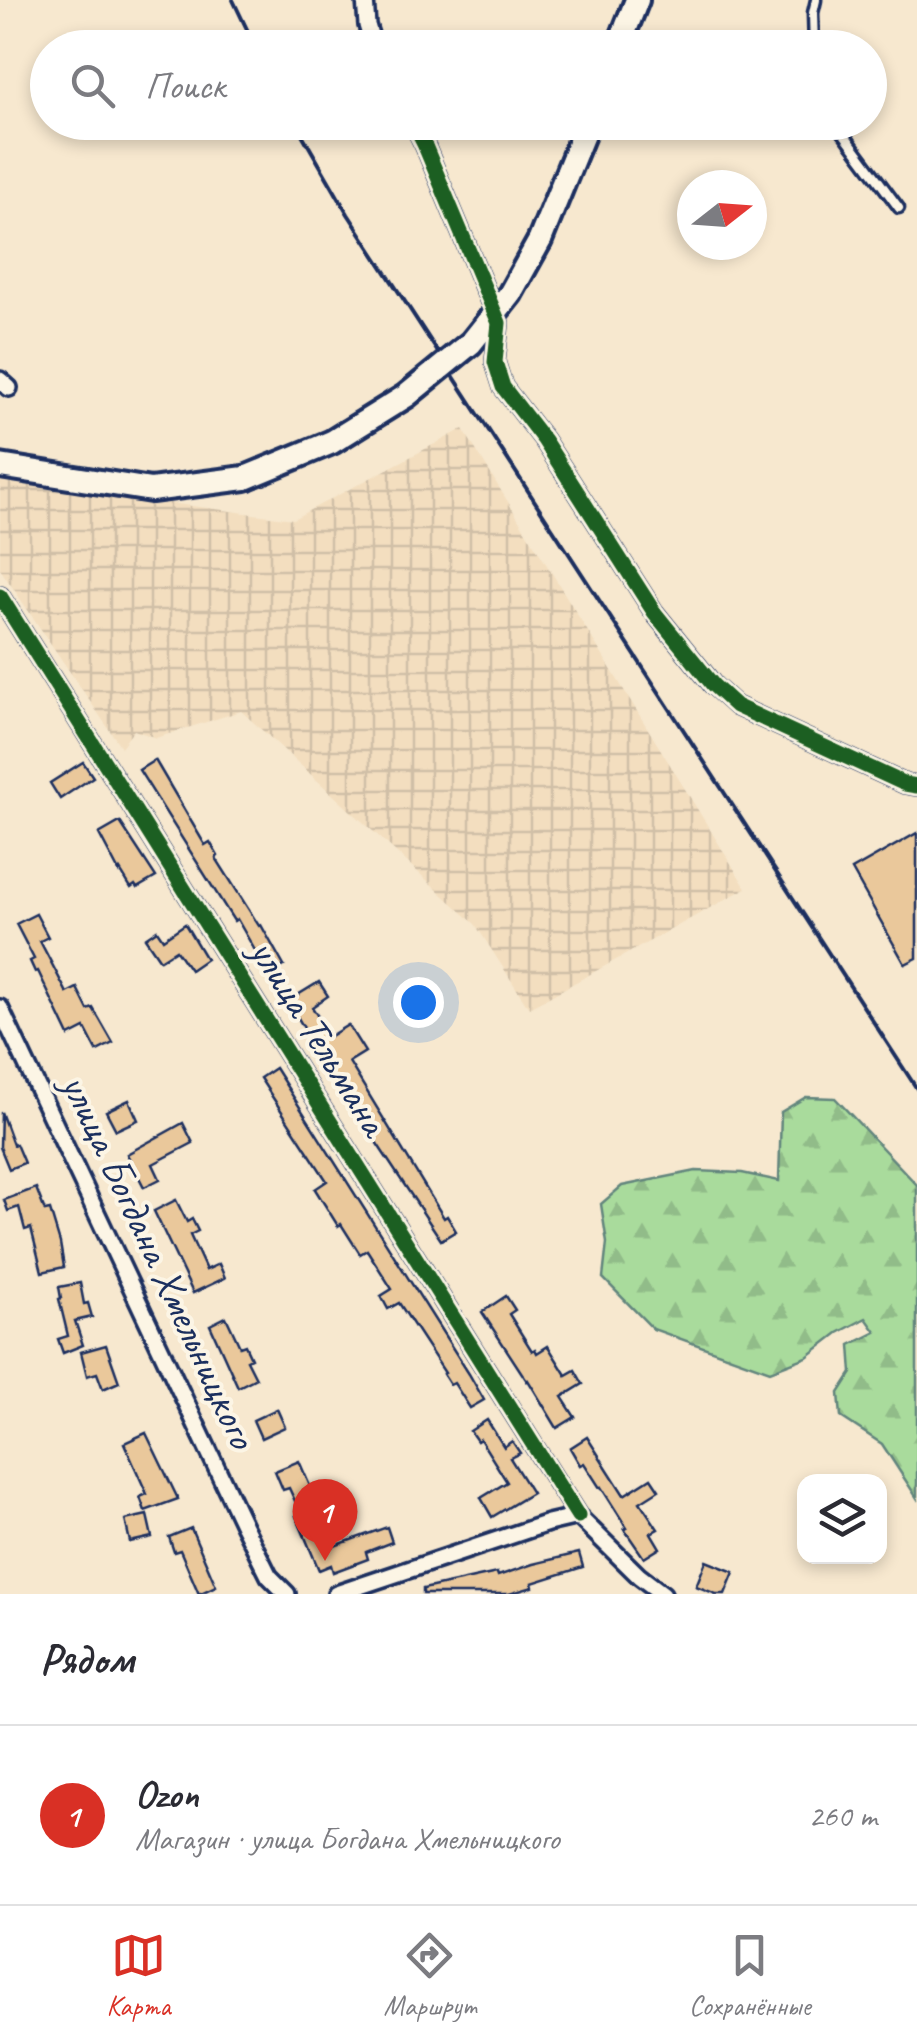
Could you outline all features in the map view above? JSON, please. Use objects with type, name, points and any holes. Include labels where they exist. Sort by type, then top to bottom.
[{"type":"street","points":[[365,0],[369,30]]},
{"type":"street","points":[[625,30],[637,0]]},
{"type":"street","points":[[422,140],[499,323],[495,362],[502,386],[544,440],[654,612],[714,686],[736,706],[917,786]]},
{"type":"street","points":[[0,466],[151,490],[245,478],[332,442],[406,396],[471,343],[510,294],[540,240],[581,140]]},
{"type":"street","name":"улица Тельмана","points":[[0,596],[578,1516]]},
{"type":"street","name":"улица Богдана Хмельницкого","points":[[0,1008],[252,1542],[269,1576],[287,1594]]},
{"type":"street","points":[[336,1594],[578,1516],[662,1594]]},
{"type":"lane","points":[[813,30],[816,0]]},
{"type":"lane","points":[[848,140],[899,208]]},
{"type":"shaded area","points":[[463,429],[746,888],[529,1008],[475,924],[241,711],[156,738],[134,730],[121,747],[0,569],[0,481],[293,519]]},
{"type":"green space","points":[[806,1097],[835,1098],[917,1185],[917,1498],[882,1444],[841,1417],[839,1393],[852,1373],[850,1345],[876,1332],[866,1318],[807,1357],[770,1371],[653,1329],[603,1278],[607,1243],[601,1204],[622,1186],[696,1171],[742,1173],[779,1181],[781,1112]]},
{"type":"building","points":[[155,760],[205,845],[210,842],[216,858],[284,966],[269,975],[139,770]]},
{"type":"building","points":[[83,762],[93,777],[60,799],[50,783]]},
{"type":"building","points":[[120,822],[156,877],[137,888],[131,888],[119,872],[99,834]]},
{"type":"building","points":[[917,833],[917,958],[905,964],[852,870]]},
{"type":"building","points":[[36,914],[48,937],[40,941],[67,993],[77,988],[113,1043],[97,1051],[85,1028],[69,1036],[38,971],[35,972],[30,961],[34,959],[16,924]]},
{"type":"building","points":[[185,924],[206,959],[190,970],[176,950],[160,960],[145,938],[157,930],[163,939]]},
{"type":"building","points":[[319,982],[328,996],[312,1007],[330,1036],[348,1025],[365,1052],[349,1062],[444,1218],[447,1216],[456,1231],[441,1240],[331,1074],[288,1001]]},
{"type":"building","points":[[275,1068],[484,1400],[470,1408],[454,1383],[450,1385],[399,1303],[388,1309],[381,1296],[392,1289],[367,1250],[360,1254],[341,1224],[338,1226],[315,1189],[327,1181],[260,1078]]},
{"type":"building","points":[[129,1100],[138,1120],[116,1130],[106,1111]]},
{"type":"building","points":[[1,1112],[24,1163],[9,1169],[0,1147]]},
{"type":"building","points":[[183,1123],[193,1143],[153,1164],[160,1179],[144,1187],[127,1154]]},
{"type":"building","points":[[36,1188],[45,1211],[50,1210],[64,1267],[42,1272],[31,1228],[25,1230],[19,1207],[8,1211],[4,1200]]},
{"type":"building","points":[[176,1200],[187,1222],[192,1219],[198,1231],[190,1235],[206,1270],[219,1264],[225,1278],[193,1293],[154,1211]]},
{"type":"building","points":[[80,1283],[84,1304],[88,1303],[92,1317],[75,1321],[83,1345],[63,1353],[58,1339],[68,1336],[59,1287]]},
{"type":"building","points":[[506,1296],[515,1310],[509,1314],[532,1351],[537,1353],[548,1346],[566,1375],[575,1370],[583,1384],[562,1397],[575,1417],[557,1428],[482,1312]]},
{"type":"building","points":[[226,1317],[240,1347],[245,1345],[256,1378],[238,1387],[210,1325]]},
{"type":"building","points":[[106,1345],[119,1382],[103,1389],[97,1373],[87,1376],[81,1352]]},
{"type":"building","points":[[277,1409],[285,1427],[261,1438],[253,1420]]},
{"type":"building","points":[[487,1420],[504,1447],[512,1441],[520,1453],[510,1458],[532,1493],[492,1517],[481,1498],[507,1482],[480,1439],[477,1441],[470,1431]]},
{"type":"building","points":[[146,1433],[178,1499],[145,1511],[140,1497],[147,1494],[124,1443]]},
{"type":"building","points":[[587,1437],[624,1495],[651,1478],[659,1490],[640,1502],[658,1529],[651,1533],[660,1548],[644,1558],[601,1487],[570,1448]]},
{"type":"building","points":[[299,1461],[325,1520],[332,1547],[387,1527],[392,1542],[366,1552],[368,1559],[333,1572],[331,1565],[319,1570],[296,1516],[301,1514],[289,1488],[283,1490],[275,1471]]},
{"type":"building","points":[[147,1515],[152,1537],[130,1542],[125,1520]]},
{"type":"building","points":[[191,1528],[216,1586],[199,1594],[180,1550],[174,1552],[169,1537]]},
{"type":"building","points":[[579,1553],[583,1567],[509,1594],[423,1594],[423,1589],[497,1573],[498,1576]]},
{"type":"building","points":[[706,1561],[734,1572],[725,1594],[696,1586]]},
{"type":"railway","points":[[233,0],[247,30]]},
{"type":"railway","points":[[305,140],[348,214],[917,1089]]},
{"type":"cycle path","points":[[422,140],[499,323],[495,362],[503,387],[544,440],[654,612],[713,685],[736,706],[905,784],[917,786]]},
{"type":"cycle path","points":[[0,596],[578,1516]]},
{"type":"place","name":"Ozon","points":[[325,1561]]}]
